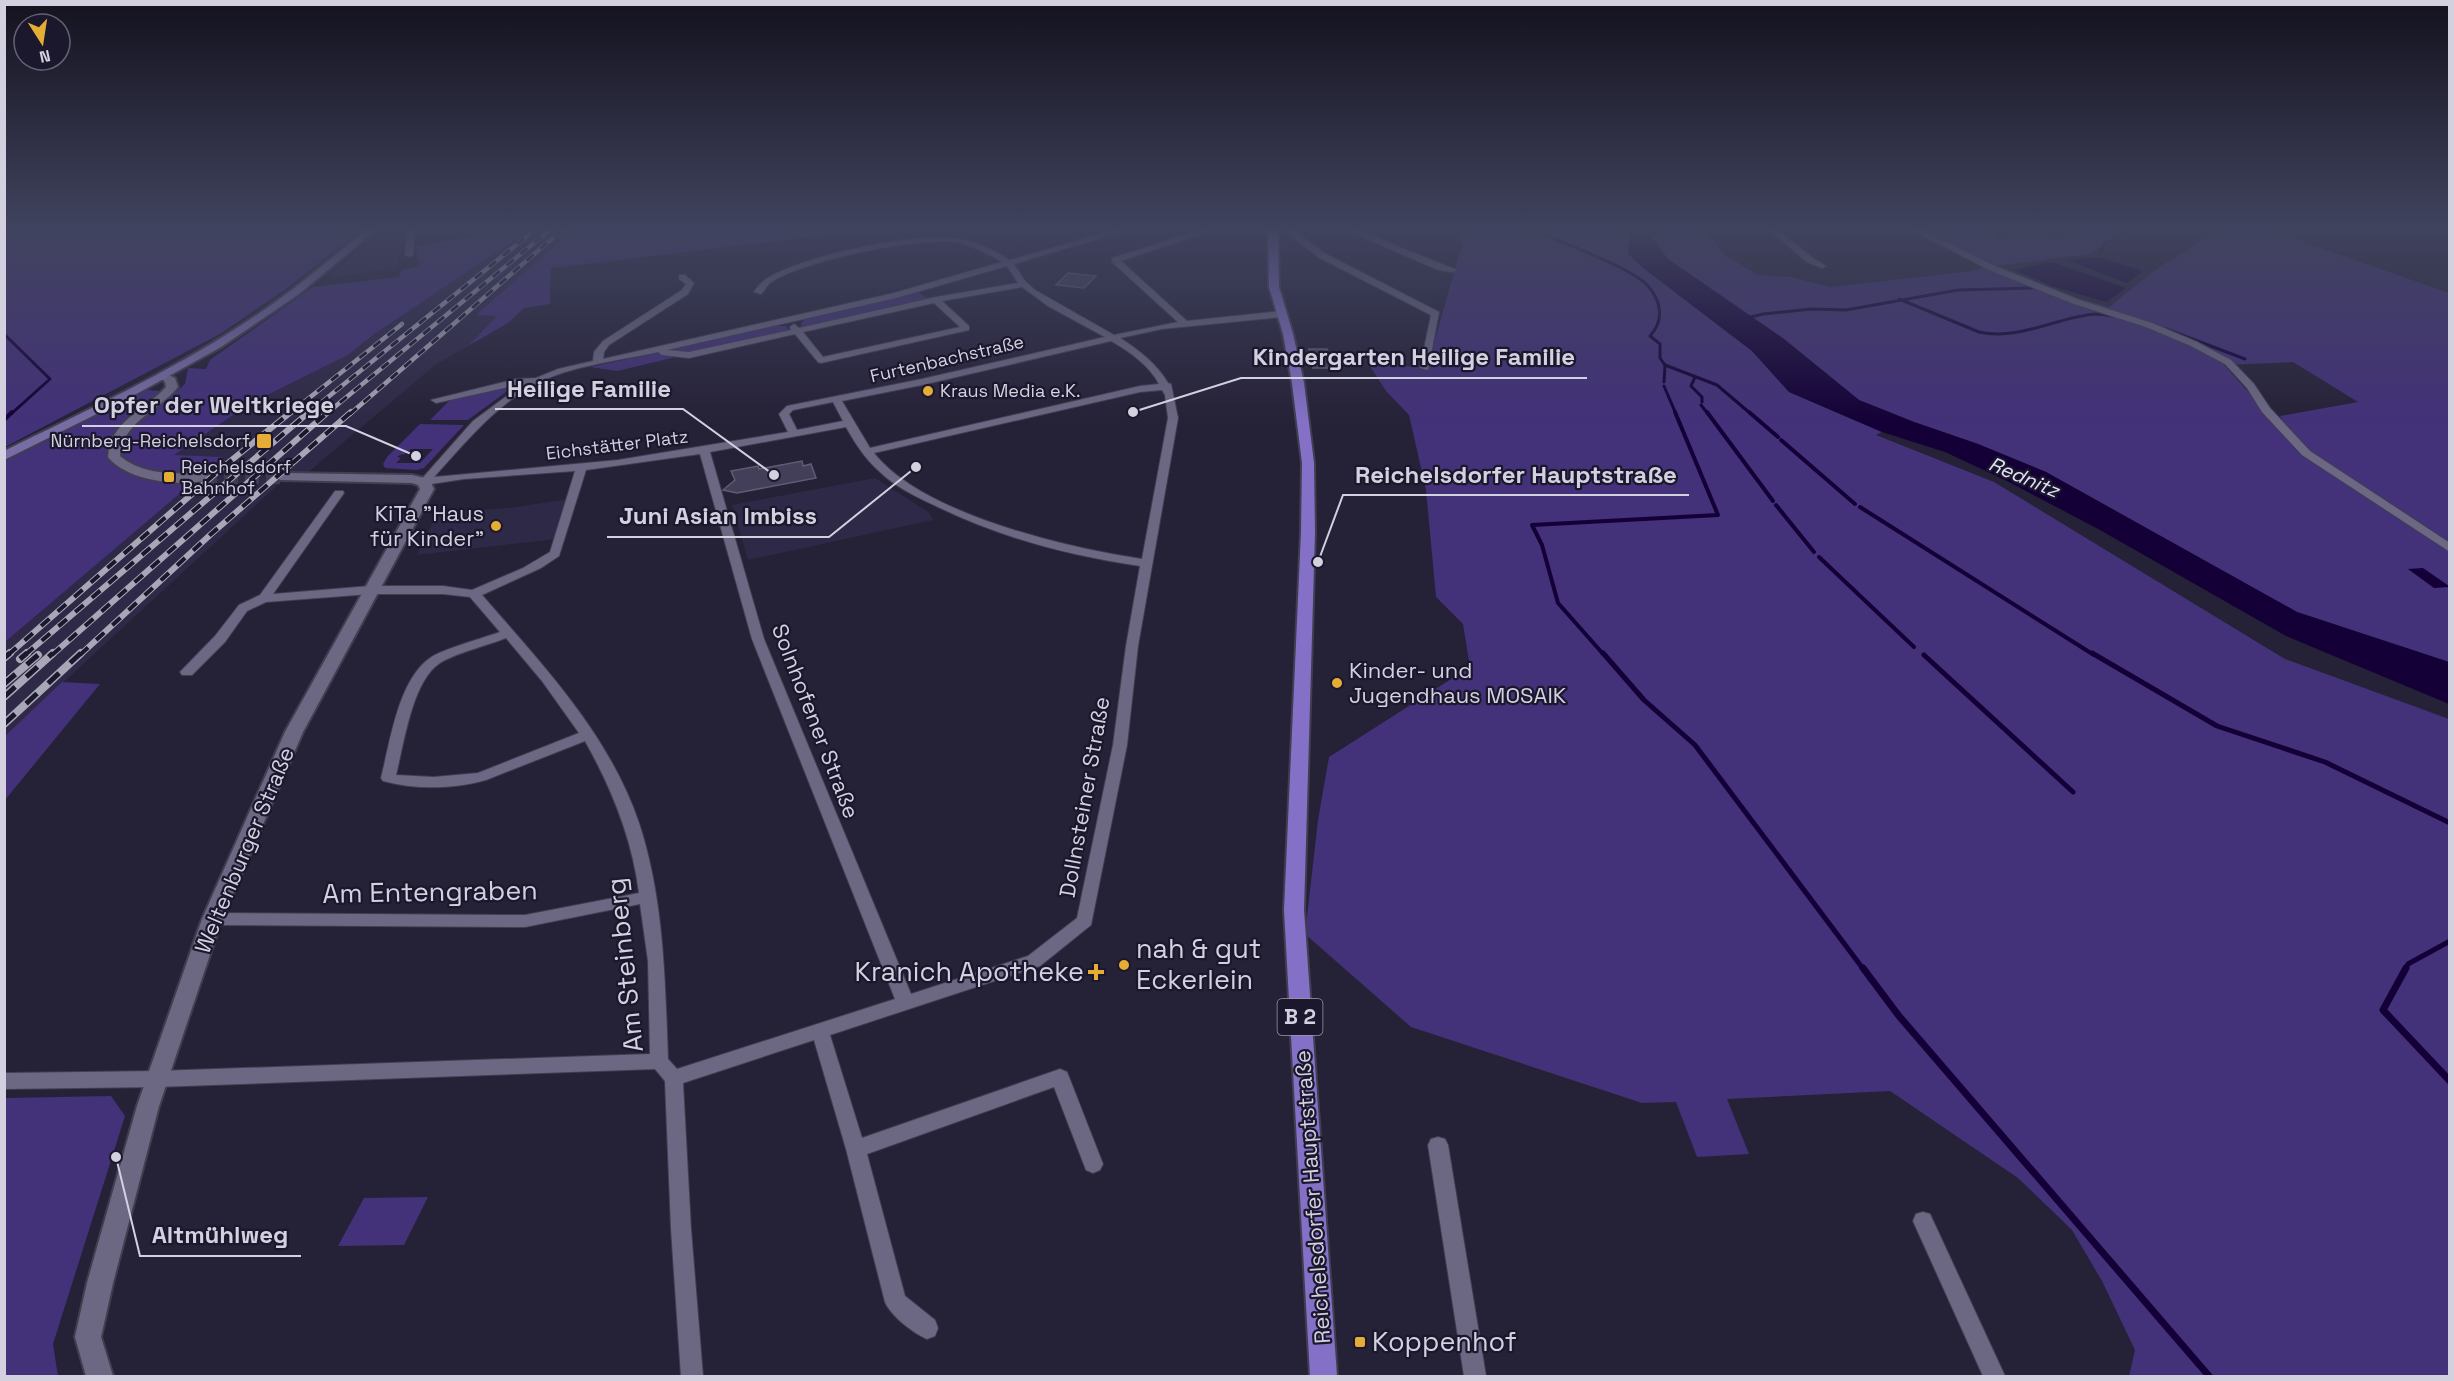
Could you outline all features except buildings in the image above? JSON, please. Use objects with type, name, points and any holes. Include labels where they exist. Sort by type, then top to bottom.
[{"type":"main road","points":[[4,456],[163,375],[262,316],[291,293]]},
{"type":"main road","name":"Reichelsdorfer Hauptstraße","points":[[1276,293],[1298,383],[1308,463],[1308,532],[1294,910],[1324,1377]]},
{"type":"street","points":[[598,362],[599,352],[606,343],[683,293]]},
{"type":"street","points":[[285,477],[373,477],[424,482],[477,423],[502,402],[536,380],[561,370],[788,321],[901,293]]},
{"type":"street","points":[[658,349],[689,355],[972,293]]},
{"type":"street","points":[[1034,293],[1111,337],[1152,367],[1168,386]]},
{"type":"street","points":[[1152,293],[1184,323]]},
{"type":"street","points":[[1396,293],[1436,314],[1425,368]]},
{"type":"street","points":[[2055,293],[2149,325],[2194,344],[2228,362],[2251,386],[2266,410],[2306,453],[2450,549]]},
{"type":"street","points":[[788,321],[821,360],[966,328],[936,300]]},
{"type":"street","name":"Furtenbachstraße","points":[[794,434],[784,414],[790,408],[933,380],[1111,337],[1184,323],[1282,314]]},
{"type":"street","points":[[163,375],[171,380],[172,387],[118,436],[113,449],[114,457],[130,470],[144,474],[203,477]]},
{"type":"street","points":[[436,400],[516,381],[536,380]]},
{"type":"street","points":[[868,451],[1140,389],[1168,386]]},
{"type":"street","name":"Dollnsteiner Straße","points":[[674,1078],[905,1001],[1034,961],[1084,921],[1120,745],[1132,646],[1173,418],[1173,399],[1168,386]]},
{"type":"street","points":[[836,399],[880,467],[900,482],[953,511],[1034,541],[1081,552],[1147,562]]},
{"type":"street","name":"Eichstätter Platz","points":[[424,482],[462,476],[582,467],[704,450],[850,423]]},
{"type":"street","name":"Solnhofener Straße","points":[[704,450],[758,639],[905,1001]]},
{"type":"street","points":[[187,672],[220,639],[243,608],[264,598],[370,590],[450,590],[474,594],[547,561],[555,554],[582,467]]},
{"type":"street","name":"Weltenburger Straße","points":[[99,1377],[88,1336],[100,1283],[157,1079],[212,919],[294,732],[427,489],[424,482]]},
{"type":"street","points":[[264,598],[339,493]]},
{"type":"street","name":"Am Steinberg","points":[[474,594],[546,678],[588,735],[610,774],[631,823],[647,897],[656,961],[659,1061],[674,1078]]},
{"type":"street","points":[[506,634],[435,660],[426,668],[408,702],[388,778],[401,781],[467,780],[588,735]]},
{"type":"street","name":"Am Entengraben","points":[[212,919],[525,921],[647,897]]},
{"type":"street","points":[[820,1031],[856,1149],[896,1302],[927,1328]]},
{"type":"street","points":[[4,1081],[157,1079],[659,1061]]},
{"type":"street","points":[[856,1149],[1060,1077],[1093,1164]]},
{"type":"street","points":[[674,1078],[681,1229],[692,1377]]},
{"type":"street","points":[[1438,1145],[1475,1377]]},
{"type":"street","points":[[1923,1221],[1994,1377]]},
{"type":"shaded area","points":[[5,293],[279,293],[220,334],[5,447]]},
{"type":"shaded area","points":[[304,293],[435,293],[373,335],[348,355],[251,403],[174,455],[223,457],[5,642],[5,461],[146,390],[159,391],[159,395],[142,411],[154,411],[185,384],[188,368],[206,369],[210,360]]},
{"type":"shaded area","points":[[435,293],[501,293],[477,315],[497,316],[468,346],[435,365],[299,480],[281,482],[5,736],[5,642],[222,457],[172,456],[251,403],[348,355],[373,335]]},
{"type":"shaded area","points":[[501,293],[550,293],[550,304],[524,308],[508,323],[468,346],[497,316],[476,315]]},
{"type":"shaded area","points":[[911,293],[919,293],[929,299],[804,328],[801,324],[804,320]]},
{"type":"shaded area","points":[[1448,293],[1677,293],[1752,351],[1789,392],[1882,432],[1876,435],[1994,482],[2285,659],[2449,719],[2449,1376],[2129,1376],[2135,1350],[2102,1281],[2072,1230],[2018,1178],[1890,1091],[1727,1099],[1749,1154],[1697,1157],[1676,1102],[1642,1103],[1411,1027],[1305,934],[1318,820],[1329,757],[1470,667],[1463,624],[1436,597],[1426,490],[1409,415],[1386,391],[1368,363],[1427,368]]},
{"type":"shaded area","points":[[1718,293],[2061,293],[2109,307],[2126,293],[2449,293],[2449,662],[2297,612],[2046,472],[1859,400],[1784,339]],"holes":[[[2293,362],[2358,402],[2280,416],[2299,448],[2224,365]]]},
{"type":"shaded area","points":[[775,326],[786,326],[790,331],[691,353],[667,350]]},
{"type":"shaded area","points":[[656,353],[676,357],[617,371],[590,367]]},
{"type":"shaded area","points":[[510,389],[468,420],[430,420],[450,400]]},
{"type":"shaded area","points":[[420,424],[464,425],[424,468],[417,470],[385,468],[383,464],[387,457]],"holes":[[[411,449],[433,449],[420,463],[396,463],[401,458],[397,457]]]},
{"type":"shaded area","points":[[875,478],[930,513],[933,520],[748,560],[732,505]]},
{"type":"shaded area","name":"KiTa \"Haus für Kinder\"","points":[[569,499],[557,539],[417,555],[437,513],[509,508]]},
{"type":"shaded area","points":[[62,682],[100,684],[5,800],[5,736]]},
{"type":"shaded area","points":[[111,1096],[125,1116],[53,1344],[58,1376],[5,1376],[5,1098]]},
{"type":"shaded area","points":[[428,1197],[404,1245],[338,1246],[364,1198]]},
{"type":"water","name":"Rednitz","points":[[1677,293],[1718,293],[1784,339],[1859,400],[2046,472],[2297,612],[2449,662],[2449,704],[2286,636],[2100,530],[2007,481],[1945,452],[1882,432],[1789,392],[1752,351]]},
{"type":"water","points":[[2077,293],[2118,293],[2106,302]]},
{"type":"water","points":[[2423,568],[2449,587],[2434,588],[2408,569]]},
{"type":"waterway","points":[[1654,293],[1660,311],[1658,324],[1650,336],[1660,344],[1660,358],[1665,365]]},
{"type":"waterway","points":[[1902,300],[1939,293]]},
{"type":"waterway","points":[[1748,321],[1751,317],[1763,314],[1811,309],[1846,310],[1902,300]]},
{"type":"waterway","points":[[1902,300],[1979,332],[1994,334],[2023,331],[2095,314],[2119,317]]},
{"type":"waterway","points":[[2166,329],[2245,359]]},
{"type":"waterway","points":[[4,334],[50,379],[11,414]]},
{"type":"waterway","points":[[1664,382],[1665,365]]},
{"type":"waterway","points":[[1665,365],[1717,385],[1751,414]]},
{"type":"waterway","points":[[1695,377],[1691,386],[1702,397],[1702,402]]},
{"type":"waterway","points":[[1664,386],[1676,414]]},
{"type":"waterway","points":[[1701,405],[1708,414]]},
{"type":"waterway","points":[[4,420],[12,412]]},
{"type":"waterway","points":[[1604,655],[1558,603],[1542,545],[1532,525],[1718,515],[1675,412]]},
{"type":"waterway","points":[[1707,412],[1773,501]]},
{"type":"waterway","points":[[1749,412],[1778,437]]},
{"type":"waterway","points":[[1781,440],[1855,504]]},
{"type":"waterway","points":[[1776,505],[1814,552]]},
{"type":"waterway","points":[[1860,507],[2094,655]]},
{"type":"waterway","points":[[1819,557],[1914,647]]},
{"type":"waterway","points":[[1603,653],[1644,700],[1695,745],[1864,970]]},
{"type":"waterway","points":[[2092,653],[2217,726],[2325,762],[2450,823]]},
{"type":"waterway","points":[[1924,655],[2073,792]]},
{"type":"waterway","points":[[2406,968],[2408,964],[2450,941]]},
{"type":"waterway","points":[[1863,968],[1899,1016],[2209,1376]]},
{"type":"waterway","points":[[2406,968],[2383,1010],[2450,1081]]},
{"type":"tunnel","points":[[203,477],[285,477]]},
{"type":"railway","points":[[307,414],[456,293]]},
{"type":"railway","points":[[326,414],[473,293]]},
{"type":"railway","points":[[350,414],[489,293]]},
{"type":"railway","points":[[289,414],[402,324]]},
{"type":"railway","points":[[8,655],[223,467],[291,412]]},
{"type":"railway","points":[[25,655],[309,412]]},
{"type":"railway","points":[[52,655],[328,412]]},
{"type":"railway","points":[[80,655],[210,535],[351,412]]},
{"type":"railway","points":[[4,658],[10,653]]},
{"type":"railway","points":[[20,659],[27,653]]},
{"type":"railway","points":[[4,697],[53,653]]},
{"type":"railway","points":[[4,724],[81,653]]},
{"type":"railway","points":[[4,684],[38,655]]},
{"type":"place","name":"Kraus Media e.K.","points":[[928,391]]},
{"type":"place","name":"Kindergarten Heilige Familie","points":[[1133,412]]},
{"type":"place","name":"Nürnberg-Reichelsdorf","points":[[264,441]]},
{"type":"place","name":"Opfer der Weltkriege","points":[[416,456]]},
{"type":"place","name":"Juni Asian Imbiss","points":[[916,467]]},
{"type":"place","name":"Heilige Familie","points":[[774,475]]},
{"type":"place","name":"Reichelsdorf Bahnhof","points":[[169,477]]},
{"type":"place","name":"KiTa \"Haus für Kinder\"","points":[[496,526]]},
{"type":"place","name":"Reichelsdorfer Hauptstraße","points":[[1318,562]]},
{"type":"place","name":"Kinder- und Jugendhaus MOSAIK","points":[[1337,683]]},
{"type":"place","name":"nah & gut Eckerlein","points":[[1124,965]]},
{"type":"place","name":"Kranich Apotheke","points":[[1096,972]]},
{"type":"place","name":"Altmühlweg","points":[[116,1157]]},
{"type":"place","name":"Koppenhof","points":[[1360,1342]]}]
